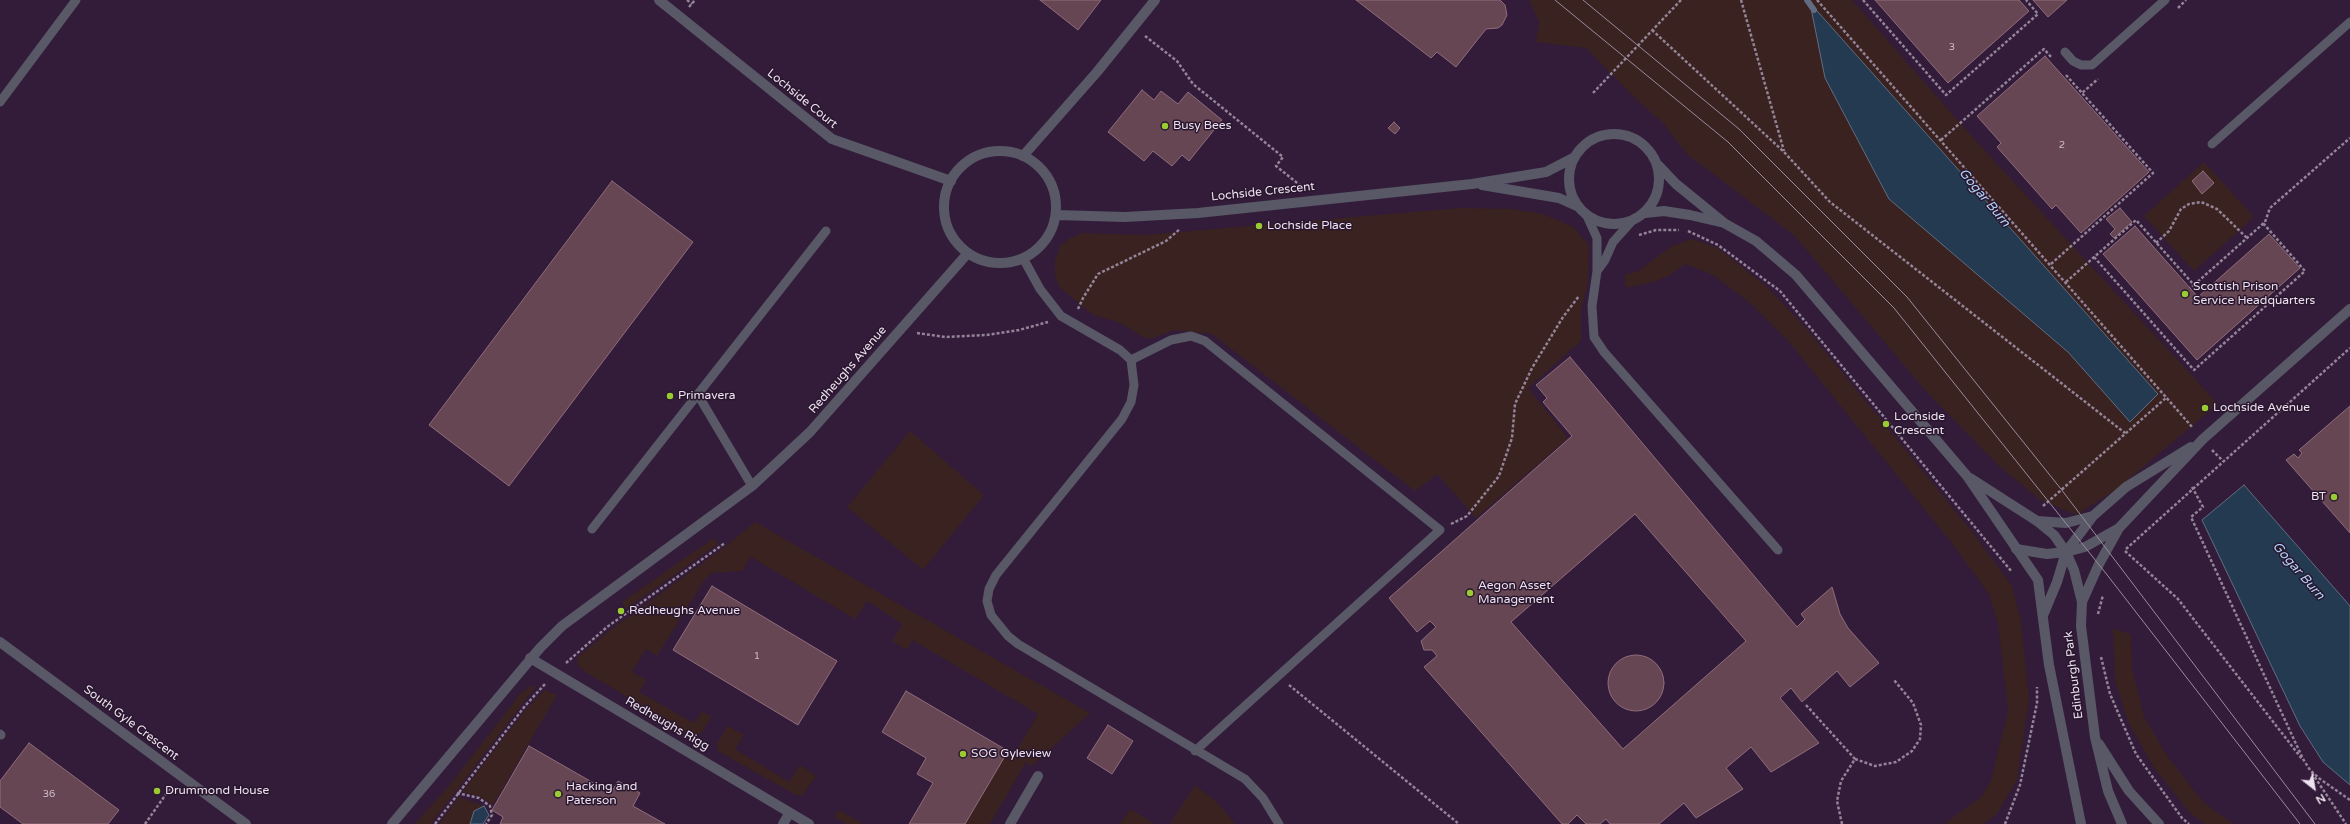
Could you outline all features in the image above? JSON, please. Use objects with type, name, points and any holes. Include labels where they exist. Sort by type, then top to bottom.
[{"type":"street","name":"Lochside Court","points":[[659,0],[832,139],[950,181]]},
{"type":"street","points":[[1023,156],[1134,27],[1155,0]]},
{"type":"street","name":"Lochside Crescent","points":[[1056,215],[1125,217],[1198,213],[1472,184],[1546,172],[1575,157],[1590,141],[1605,135],[1616,134],[1632,137],[1646,147],[1658,165],[1676,184],[1724,223],[1756,241],[1796,274],[1967,476],[2038,580],[2044,613]]},
{"type":"street","points":[[996,151],[1010,152],[1023,156],[1036,163],[1046,174],[1053,187],[1056,201],[1056,215],[1052,229],[1045,241],[1035,251],[1023,258],[1009,262],[995,263],[981,260],[968,253],[950,233],[946,221],[945,200],[950,181],[959,169],[969,160],[982,154],[996,151]]},
{"type":"street","name":"Lochside Crescent","points":[[1575,157],[1570,171],[1569,183],[1572,197],[1579,208],[1587,216],[1604,224],[1614,225],[1631,222],[1645,213],[1658,194],[1660,178],[1658,165]]},
{"type":"street","name":"Lochside Crescent","points":[[1472,184],[1559,198],[1579,208]]},
{"type":"street","name":"Lochside Crescent","points":[[1645,213],[1664,211],[1724,223]]},
{"type":"street","name":"Redheughs Avenue","points":[[392,824],[530,658],[562,626],[752,486],[810,432],[968,253]]},
{"type":"street","points":[[2016,549],[2047,554],[2066,552],[2085,547],[2119,528],[2133,516],[2203,439],[2350,309]]},
{"type":"street","points":[[2044,613],[2057,582],[2066,552],[2093,516],[2126,487],[2203,439]]},
{"type":"street","name":"Lochside Crescent","points":[[1967,476],[2037,521],[2054,535],[2066,552],[2074,570],[2082,602]]},
{"type":"street","name":"Lochside Crescent","points":[[2037,521],[2066,523],[2093,516]]},
{"type":"street","name":"Edinburgh Park","points":[[2119,528],[2082,602],[2082,633],[2095,737],[2108,791],[2122,824]]},
{"type":"street","name":"Edinburgh Park","points":[[2044,613],[2049,664],[2082,824]]},
{"type":"street","name":"South Gyle Crescent","points":[[0,642],[246,824]]},
{"type":"street","name":"Redheughs Rigg","points":[[530,658],[764,796],[789,814],[809,824]]},
{"type":"street","points":[[2095,737],[2129,791],[2159,824]]},
{"type":"street","points":[[1010,824],[1038,776]]},
{"type":"street","points":[[783,824],[789,814]]},
{"type":"lane","points":[[0,102],[76,0]]},
{"type":"lane","points":[[2064,52],[2073,61],[2081,65],[2092,66],[2164,0]]},
{"type":"lane","points":[[2212,144],[2350,22]]},
{"type":"lane","points":[[1587,216],[1597,238],[1597,272],[1592,306],[1594,337],[1604,352],[1778,550]]},
{"type":"lane","points":[[1597,272],[1605,260],[1612,242],[1631,222]]},
{"type":"lane","points":[[592,529],[826,231]]},
{"type":"lane","points":[[1023,258],[1040,290],[1061,316],[1120,350],[1131,360],[1134,385],[1131,402],[1122,419],[996,575],[989,589],[987,602],[991,615],[998,626],[1018,644],[1195,751],[1245,779],[1264,798],[1279,824]]},
{"type":"lane","points":[[1131,360],[1171,340],[1191,336],[1205,341],[1440,530],[1195,751]]},
{"type":"lane","points":[[698,395],[752,486]]},
{"type":"path","points":[[687,0],[692,4]]},
{"type":"path","points":[[1593,93],[1681,0]]},
{"type":"path","points":[[1741,0],[1784,152]]},
{"type":"path","points":[[1817,0],[1942,140],[2223,461]]},
{"type":"path","points":[[1863,0],[1946,95],[2038,14],[2026,0]]},
{"type":"path","points":[[1134,27],[1177,61],[1193,84],[1284,157],[1276,166],[1301,186]]},
{"type":"path","points":[[1652,30],[1784,152],[1830,202],[2125,433]]},
{"type":"path","points":[[2050,264],[2153,173],[2082,93]]},
{"type":"path","points":[[1942,140],[1958,126]]},
{"type":"path","points":[[2190,288],[2263,223],[2270,208],[2350,138]]},
{"type":"path","points":[[2156,243],[2169,231],[2181,209],[2189,204],[2201,202],[2218,209],[2247,238]]},
{"type":"path","points":[[917,333],[945,337],[986,335],[1039,325],[1078,310],[1082,298],[1098,274],[1166,241],[1198,213]]},
{"type":"path","points":[[2066,282],[2136,220],[2194,285]]},
{"type":"path","points":[[2094,257],[2194,370],[2305,271],[2263,223]]},
{"type":"path","points":[[1634,237],[1656,230],[1684,230],[1718,245],[1780,291],[2016,575]]},
{"type":"path","points":[[1440,530],[1467,516],[1499,476],[1512,438],[1515,404],[1532,368],[1563,317],[1580,294]]},
{"type":"path","points":[[2120,557],[2124,551],[2192,487],[2350,348]]},
{"type":"path","points":[[2040,509],[2167,397]]},
{"type":"path","points":[[2192,487],[2204,507],[2191,517],[2303,759],[2346,824]]},
{"type":"path","points":[[2124,551],[2178,599],[2310,770],[2350,800]]},
{"type":"path","points":[[2096,618],[2104,590]]},
{"type":"path","points":[[2101,656],[2110,694],[2136,754],[2182,818],[2189,824]]},
{"type":"path","points":[[1278,676],[1460,824]]},
{"type":"path","points":[[1806,705],[1855,759],[1875,766],[1896,762],[1912,751],[1920,739],[1921,725],[1913,703],[1894,680]]},
{"type":"path","points":[[2005,824],[2020,785],[2037,703],[2037,681]]},
{"type":"path","points":[[1842,824],[1837,801],[1839,787],[1841,781],[1855,759]]},
{"type":"path","points":[[145,824],[180,776]]},
{"type":"path","points":[[457,793],[478,798],[490,806],[492,815],[486,824]]},
{"type":"shaded area","points":[[0,0],[2350,0],[2350,824],[0,824]]},
{"type":"shaded area","points":[[1529,0],[1852,0],[1976,141],[2218,404],[2117,489],[2076,515],[2039,499],[1998,465],[1925,390],[1795,236],[1687,154],[1663,123],[1634,97],[1586,48],[1536,42],[1539,22]]},
{"type":"shaded area","points":[[2204,162],[2254,217],[2194,271],[2144,216]]},
{"type":"shaded area","points":[[1460,208],[1512,209],[1543,214],[1572,226],[1589,245],[1588,282],[1581,310],[1581,341],[1528,388],[1568,438],[1476,518],[1437,474],[1415,491],[1212,334],[1174,330],[1153,338],[1145,338],[1118,322],[1093,315],[1059,287],[1055,275],[1055,261],[1060,246],[1070,238],[1083,233],[1144,235]]},
{"type":"shaded area","points":[[1692,239],[1718,248],[1767,287],[1805,327],[1970,529],[2012,586],[2021,621],[2029,699],[2017,780],[1997,814],[1984,824],[1944,824],[1981,797],[1991,781],[2008,710],[1998,624],[1989,594],[1951,542],[1789,342],[1748,301],[1713,275],[1685,264],[1670,275],[1653,282],[1626,288],[1624,275],[1638,271],[1672,246]]},
{"type":"shaded area","points":[[910,431],[984,495],[923,570],[847,507]]},
{"type":"shaded area","points":[[755,522],[1090,713],[1032,766],[1026,762],[990,824],[965,824],[1008,751],[1014,755],[1038,714],[912,640],[907,650],[892,641],[903,624],[867,601],[855,619],[751,557],[742,571],[712,573],[705,579],[657,656],[646,649],[632,672],[646,680],[639,692],[694,723],[702,711],[712,717],[701,733],[694,737],[587,673],[578,666],[577,658],[609,631],[722,549]]},
{"type":"shaded area","points":[[714,538],[718,544],[626,609],[622,602]]},
{"type":"shaded area","points":[[2113,629],[2131,634],[2132,668],[2144,717],[2168,757],[2203,802],[2233,824],[2205,824],[2190,813],[2153,766],[2128,721],[2115,680]]},
{"type":"shaded area","points":[[537,685],[431,824],[415,824],[448,787],[521,693],[529,687]]},
{"type":"shaded area","points":[[545,690],[557,695],[493,805],[479,796],[462,792],[527,708]]},
{"type":"shaded area","points":[[728,726],[744,735],[735,749],[789,782],[800,765],[816,776],[805,792],[801,796],[794,794],[718,751],[717,743]]},
{"type":"shaded area","points":[[1195,785],[1217,802],[1235,824],[1170,824]]},
{"type":"shaded area","points":[[459,797],[484,806],[474,811],[470,824],[439,824]]},
{"type":"shaded area","points":[[1130,809],[1155,824],[1120,824]]},
{"type":"shaded area","points":[[839,810],[863,824],[846,824],[834,817]]},
{"type":"water","points":[[1810,3],[2158,394],[2130,422],[2068,352],[1889,199],[1825,78]]},
{"type":"water","points":[[2244,485],[2350,606],[2350,785],[2323,762],[2300,726],[2202,520]]},
{"type":"water","points":[[484,806],[489,815],[483,824],[470,824],[474,811]]},
{"type":"building","points":[[1040,0],[1101,0],[1078,30]]},
{"type":"building","points":[[1356,0],[1500,0],[1505,5],[1507,15],[1502,25],[1498,28],[1486,29],[1456,67],[1437,52],[1431,58]]},
{"type":"building","points":[[1875,0],[2019,0],[2029,11],[1948,83]]},
{"type":"building","points":[[2033,0],[2067,0],[2048,17]]},
{"type":"building","points":[[2045,56],[2149,172],[2081,233],[2056,205],[2052,209],[1997,147],[2001,143],[1977,116]]},
{"type":"building","name":"Busy Bees","points":[[1142,90],[1154,100],[1161,91],[1178,104],[1188,92],[1222,120],[1189,161],[1182,155],[1172,166],[1153,151],[1144,161],[1108,132]]},
{"type":"building","points":[[1394,122],[1400,128],[1395,134],[1388,128]]},
{"type":"building","points":[[2203,171],[2214,183],[2202,194],[2192,181]]},
{"type":"building","points":[[612,181],[693,242],[509,486],[429,425]]},
{"type":"building","points":[[2120,208],[2132,222],[2114,238],[2110,234],[2115,229],[2106,219]]},
{"type":"building","points":[[2135,226],[2198,297],[2269,234],[2300,268],[2197,360],[2103,254]]},
{"type":"building","name":"Aegon Asset Management","points":[[1570,357],[1797,627],[1805,619],[1801,614],[1832,587],[1840,614],[1848,628],[1879,663],[1850,687],[1837,671],[1802,702],[1791,688],[1780,698],[1819,743],[1771,772],[1751,747],[1726,768],[1743,789],[1696,818],[1684,803],[1659,824],[1610,824],[1606,819],[1600,824],[1586,824],[1577,815],[1568,824],[1562,824],[1424,667],[1437,656],[1432,650],[1424,650],[1421,641],[1436,627],[1430,621],[1417,632],[1389,598],[1572,436],[1543,402],[1547,398],[1536,385]],"holes":[[[1635,514],[1746,641],[1623,749],[1511,622]]]},
{"type":"building","name":"BT","points":[[2350,406],[2350,533],[2286,460],[2294,454],[2298,458],[2302,453],[2299,450]]},
{"type":"building","points":[[712,586],[837,661],[798,725],[673,650]]},
{"type":"building","points":[[1636,655],[1647,657],[1656,663],[1662,672],[1664,683],[1662,694],[1656,703],[1647,709],[1636,711],[1625,709],[1616,703],[1610,694],[1608,683],[1610,672],[1616,663],[1625,657]]},
{"type":"building","name":"SOG Gyleview","points":[[906,691],[1008,751],[965,824],[909,824],[933,783],[917,774],[926,758],[882,732]]},
{"type":"building","points":[[1108,725],[1133,741],[1112,774],[1087,758]]},
{"type":"building","points":[[29,743],[119,810],[108,824],[23,824],[0,807],[0,781]]},
{"type":"building","points":[[529,746],[611,793],[618,781],[640,793],[633,806],[665,824],[500,824],[503,817],[492,810]]},
{"type":"waterway","name":"Gogar Burn","points":[[1807,0],[1814,10]]},
{"type":"tram line","points":[[1555,0],[1728,142],[1894,308],[2108,576],[2300,824]]},
{"type":"tram line","points":[[1583,0],[1739,129],[1907,297],[2061,489],[2315,824]]},
{"type":"place","name":"Busy Bees","points":[[1165,126]]},
{"type":"place","name":"Lochside Place","points":[[1259,226]]},
{"type":"place","name":"Scottish Prison Service Headquarters","points":[[2185,294]]},
{"type":"place","name":"Primavera","points":[[670,396]]},
{"type":"place","name":"Lochside Avenue","points":[[2205,408]]},
{"type":"place","name":"Lochside Crescent","points":[[1886,424]]},
{"type":"place","name":"BT","points":[[2334,497]]},
{"type":"place","name":"Aegon Asset Management","points":[[1470,593]]},
{"type":"place","name":"Redheughs Avenue","points":[[621,611]]},
{"type":"place","name":"SOG Gyleview","points":[[963,754]]},
{"type":"place","name":"Drummond House","points":[[157,791]]},
{"type":"place","name":"Hacking and Paterson","points":[[558,794]]}]
